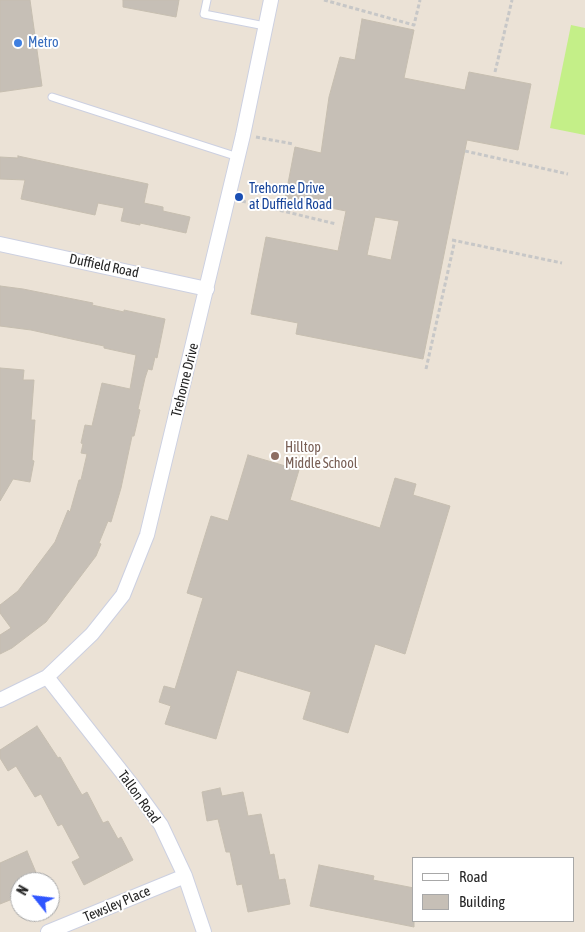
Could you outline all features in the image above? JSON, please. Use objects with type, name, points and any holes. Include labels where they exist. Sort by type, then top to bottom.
[{"type":"street","name":"Trehorne Drive","points":[[0,700],[46,677],[92,634],[123,594],[147,535],[229,197],[271,0]]},
{"type":"street","name":"Duffield Road","points":[[0,244],[207,289]]},
{"type":"street","name":"Tallon Road","points":[[46,677],[132,785],[160,825],[185,876],[204,932]]},
{"type":"street","name":"Tewsley Place","points":[[48,932],[185,876]]},
{"type":"lane","points":[[207,0],[204,14],[265,26]]},
{"type":"lane","points":[[52,98],[238,157]]},
{"type":"path","points":[[324,0],[414,25],[420,0]]},
{"type":"path","points":[[496,72],[512,0]]},
{"type":"path","points":[[243,134],[293,144]]},
{"type":"path","points":[[465,151],[568,174]]},
{"type":"path","points":[[229,197],[336,224]]},
{"type":"path","points":[[426,369],[453,240],[562,263]]},
{"type":"green space","points":[[571,25],[585,28],[585,135],[550,128]]},
{"type":"building","name":"Metro","points":[[0,0],[30,0],[42,86],[0,92]]},
{"type":"building","points":[[123,0],[179,0],[176,17],[123,7]]},
{"type":"building","points":[[362,19],[414,30],[404,78],[465,90],[469,72],[531,84],[518,150],[467,140],[423,359],[296,334],[298,323],[251,314],[266,237],[338,251],[346,211],[285,199],[295,147],[321,153],[329,97],[340,57],[355,60]],"holes":[[[375,217],[399,221],[391,260],[367,255]]]},
{"type":"building","points":[[18,156],[148,184],[144,203],[163,207],[163,211],[190,217],[186,233],[121,221],[124,208],[98,203],[95,215],[21,199],[25,180],[0,179],[0,157],[18,158]]},
{"type":"building","points":[[0,286],[93,303],[92,305],[165,319],[157,358],[155,357],[152,370],[148,369],[145,378],[138,409],[140,410],[134,436],[132,436],[121,488],[111,522],[108,521],[96,556],[46,622],[12,648],[0,654],[0,635],[11,628],[0,613],[0,605],[18,591],[55,542],[68,510],[70,512],[79,480],[81,480],[87,454],[81,453],[83,444],[81,443],[85,425],[92,426],[102,383],[130,389],[136,355],[31,330],[0,326]]},
{"type":"building","points":[[0,368],[24,370],[23,380],[34,380],[31,420],[35,420],[32,460],[34,461],[30,482],[13,479],[0,501]]},
{"type":"building","points":[[248,455],[299,470],[290,500],[380,528],[395,478],[416,484],[413,495],[450,506],[405,654],[375,644],[348,733],[303,719],[311,692],[237,670],[216,739],[165,724],[171,706],[159,702],[164,686],[175,689],[203,598],[187,593],[211,516],[228,521]]},
{"type":"building","points":[[37,726],[58,758],[60,757],[82,795],[87,792],[103,823],[108,821],[118,839],[121,837],[133,860],[84,885],[72,862],[80,858],[62,824],[58,826],[41,794],[35,797],[16,766],[8,771],[0,758],[0,750]]},
{"type":"building","points":[[220,788],[222,796],[243,792],[248,816],[261,814],[270,855],[274,854],[279,880],[285,879],[290,904],[248,912],[242,884],[237,885],[230,852],[226,852],[218,819],[207,821],[202,792]]},
{"type":"building","points":[[27,851],[36,872],[10,872],[10,900],[0,904],[0,863]]},
{"type":"building","points":[[319,865],[374,876],[373,880],[412,888],[412,922],[414,922],[414,927],[310,906]]},
{"type":"place","name":"Metro","points":[[18,43]]},
{"type":"place","name":"Trehorne Drive at Duffield Road","points":[[239,197]]},
{"type":"place","name":"Hilltop Middle School","points":[[275,456]]}]
